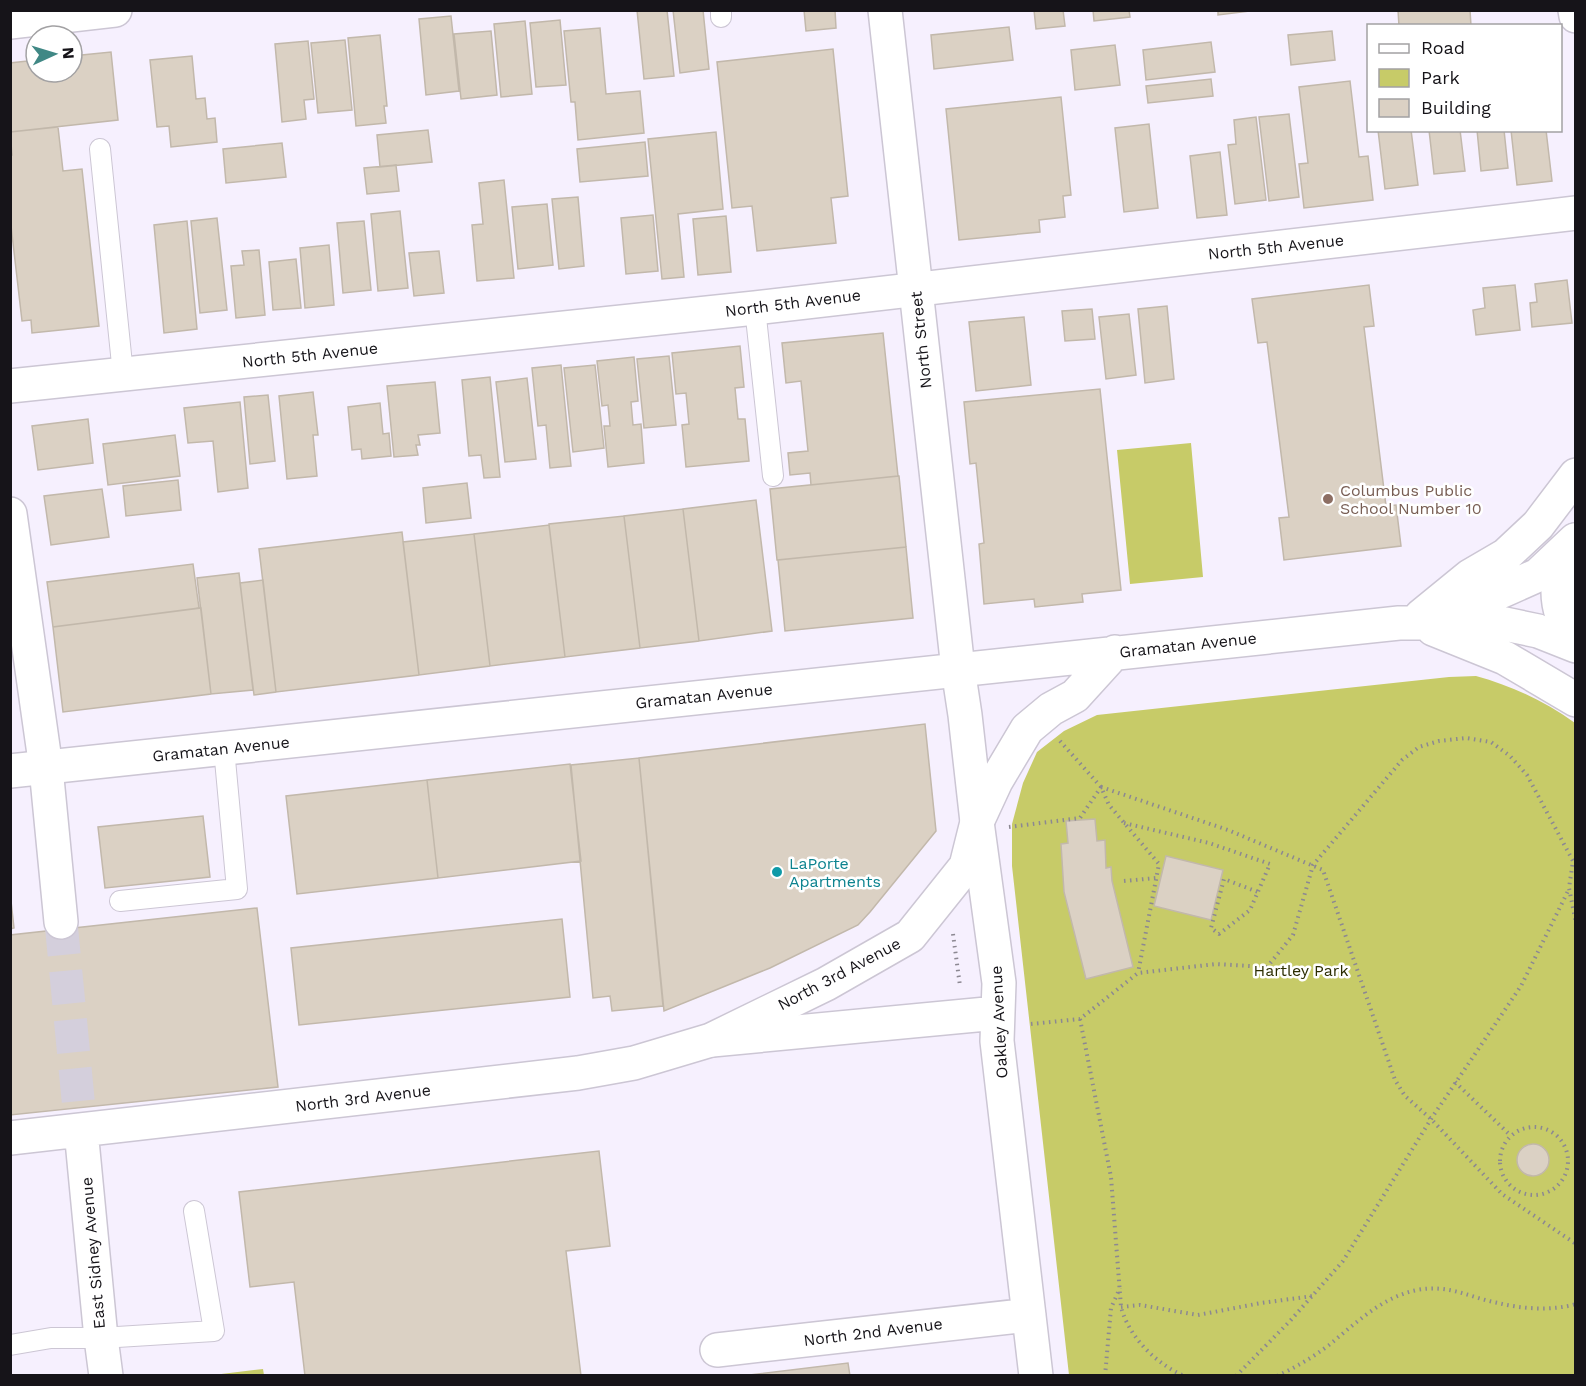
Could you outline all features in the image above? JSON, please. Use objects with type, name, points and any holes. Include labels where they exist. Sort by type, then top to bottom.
[{"type":"street","points":[[10,22],[115,10]]},
{"type":"street","name":"North Street","points":[[885,10],[958,669]]},
{"type":"street","points":[[1575,10],[1575,16]]},
{"type":"street","name":"North 5th Avenue","points":[[10,386],[755,308],[1575,213]]},
{"type":"street","points":[[1575,475],[1538,525],[1506,555],[1470,576],[1413,621],[1505,658],[1575,700]]},
{"type":"street","points":[[10,514],[46,768],[61,922]]},
{"type":"street","points":[[1575,540],[1563,560],[1557,582],[1558,606],[1565,628],[1575,645]]},
{"type":"street","name":"Gramatan Avenue","points":[[1413,621],[1491,596],[1538,575],[1575,540]]},
{"type":"street","name":"Gramatan Avenue","points":[[10,771],[1413,621],[1500,623],[1538,631],[1575,645]]},
{"type":"street","points":[[991,825],[996,781],[1027,729],[1051,709],[1075,696],[1115,652]]},
{"type":"street","name":"Oakley Avenue","points":[[958,669],[965,715],[991,825],[999,983],[1012,1019],[997,1041],[1036,1376]]},
{"type":"street","name":"North 3rd Avenue","points":[[10,1138],[578,1073],[634,1063],[711,1040],[826,984],[910,936],[966,866],[991,825]]},
{"type":"street","name":"North 3rd Avenue","points":[[711,1040],[1012,1019]]},
{"type":"street","name":"East Sidney Avenue","points":[[81,1130],[106,1376]]},
{"type":"street","name":"North 2nd Avenue","points":[[717,1350],[1029,1315]]},
{"type":"lane","points":[[100,149],[123,374]]},
{"type":"lane","points":[[755,308],[773,476]]},
{"type":"lane","points":[[120,901],[237,889],[224,749]]},
{"type":"lane","points":[[10,1345],[51,1338],[101,1338],[214,1332],[194,1211]]},
{"type":"path","points":[[1012,1019],[1080,1019],[1138,973],[1216,964],[1267,967],[1293,935],[1313,865],[1402,760],[1419,747],[1439,741],[1466,738],[1491,742],[1510,756],[1527,775],[1573,861],[1569,888],[1521,986],[1431,1119],[1343,1261],[1313,1296],[1236,1376]]},
{"type":"path","points":[[1058,739],[1101,787],[1109,805],[1159,864],[1138,973]]},
{"type":"path","points":[[991,825],[1080,818],[1101,787]]},
{"type":"path","points":[[1101,787],[1228,830],[1323,870],[1395,1080],[1405,1096],[1431,1119],[1502,1194],[1575,1244]]},
{"type":"path","points":[[1124,823],[1209,843],[1270,864],[1258,892],[1250,910],[1219,934],[1211,928],[1224,879],[1258,892]]},
{"type":"path","points":[[1569,854],[1575,851]]},
{"type":"path","points":[[1124,881],[1156,878]]},
{"type":"path","points":[[1569,888],[1575,923]]},
{"type":"path","points":[[953,933],[960,990]]},
{"type":"path","points":[[1080,1019],[1111,1177],[1121,1307],[1126,1324],[1144,1347],[1159,1361],[1184,1376]]},
{"type":"path","points":[[1455,1082],[1510,1135]]},
{"type":"path","points":[[1531,1126],[1543,1127],[1553,1132],[1567,1150],[1569,1162],[1561,1183],[1552,1191],[1530,1196],[1518,1193],[1509,1186],[1502,1174],[1499,1160],[1502,1146],[1510,1135],[1531,1126]]},
{"type":"path","points":[[1502,1194],[1509,1186]]},
{"type":"path","points":[[1105,1376],[1111,1308],[1120,1287]]},
{"type":"path","points":[[1277,1376],[1302,1364],[1394,1296],[1419,1290],[1449,1288],[1498,1304],[1562,1308],[1575,1304]]},
{"type":"path","points":[[1121,1307],[1140,1305],[1198,1316],[1261,1303],[1313,1296]]},
{"type":"green space","points":[[1191,443],[1203,577],[1130,584],[1117,450]]},
{"type":"green space","name":"Hartley Park","points":[[1476,676],[1528,695],[1575,723],[1575,1375],[1069,1375],[1012,866],[1012,824],[1023,783],[1037,752],[1064,731],[1097,715]]},
{"type":"green space","points":[[263,1369],[264,1375],[213,1375]]},
{"type":"building","points":[[637,10],[667,10],[674,76],[644,79]]},
{"type":"building","points":[[673,10],[703,10],[709,69],[680,73]]},
{"type":"building","points":[[804,10],[835,10],[836,28],[806,31]]},
{"type":"building","points":[[1034,10],[1063,10],[1065,26],[1036,29]]},
{"type":"building","points":[[1093,10],[1129,10],[1130,17],[1094,21]]},
{"type":"building","points":[[1218,10],[1258,10],[1218,15]]},
{"type":"building","points":[[1398,10],[1470,10],[1471,24],[1399,24]]},
{"type":"building","points":[[451,16],[459,91],[426,95],[419,19]]},
{"type":"building","points":[[560,20],[566,85],[536,87],[530,23]]},
{"type":"building","points":[[525,21],[532,94],[501,97],[494,24]]},
{"type":"building","points":[[1009,27],[1013,60],[934,69],[931,35]]},
{"type":"building","points":[[600,28],[606,94],[640,91],[644,133],[578,140],[575,102],[571,102],[564,31]]},
{"type":"building","points":[[491,31],[497,95],[461,99],[454,34]]},
{"type":"building","points":[[1332,31],[1335,60],[1291,65],[1288,35]]},
{"type":"building","points":[[380,35],[387,106],[384,106],[386,123],[356,126],[348,38]]},
{"type":"building","points":[[345,40],[352,110],[318,113],[311,43]]},
{"type":"building","points":[[308,41],[314,99],[304,100],[306,119],[282,122],[275,44]]},
{"type":"building","points":[[1211,42],[1215,72],[1146,80],[1143,50]]},
{"type":"building","points":[[1115,45],[1120,85],[1075,90],[1071,50]]},
{"type":"building","points":[[833,49],[848,196],[831,198],[836,243],[757,251],[752,206],[732,208],[717,62]]},
{"type":"building","points":[[111,52],[118,120],[10,132],[10,63],[24,61],[24,84],[84,84],[84,55]]},
{"type":"building","points":[[192,56],[196,99],[205,98],[207,119],[215,118],[217,142],[171,147],[169,126],[157,127],[150,60]]},
{"type":"building","points":[[1211,79],[1213,96],[1148,103],[1146,86]]},
{"type":"building","points":[[1350,81],[1359,157],[1368,156],[1373,200],[1304,208],[1299,164],[1308,163],[1299,87]]},
{"type":"building","points":[[1061,97],[1071,195],[1063,196],[1065,217],[1039,220],[1040,232],[959,240],[946,109]]},
{"type":"building","points":[[1289,114],[1299,197],[1269,201],[1259,117]]},
{"type":"building","points":[[1256,117],[1266,200],[1235,204],[1228,145],[1236,144],[1234,120]]},
{"type":"building","points":[[1149,124],[1158,208],[1124,212],[1115,128]]},
{"type":"building","points":[[58,127],[63,171],[82,169],[99,326],[32,333],[31,320],[22,321],[10,217],[10,155],[12,155],[10,132]]},
{"type":"building","points":[[428,130],[432,162],[380,167],[377,135]]},
{"type":"building","points":[[716,132],[723,209],[678,214],[684,277],[662,279],[648,139]]},
{"type":"building","points":[[1378,132],[1411,132],[1418,185],[1385,189]]},
{"type":"building","points":[[1429,132],[1460,132],[1465,171],[1434,174]]},
{"type":"building","points":[[1477,132],[1504,132],[1508,168],[1481,171]]},
{"type":"building","points":[[1511,132],[1546,132],[1552,181],[1517,185]]},
{"type":"building","points":[[645,142],[648,176],[580,182],[577,149]]},
{"type":"building","points":[[282,143],[286,177],[226,183],[223,149]]},
{"type":"building","points":[[1220,152],[1227,215],[1197,218],[1190,156]]},
{"type":"building","points":[[396,165],[399,191],[367,194],[364,168]]},
{"type":"building","points":[[504,180],[514,278],[477,281],[472,225],[483,224],[479,183]]},
{"type":"building","points":[[578,197],[584,266],[559,269],[552,199]]},
{"type":"building","points":[[547,204],[553,265],[518,269],[512,207]]},
{"type":"building","points":[[400,211],[408,288],[378,291],[371,214]]},
{"type":"building","points":[[653,215],[658,271],[626,274],[621,218]]},
{"type":"building","points":[[726,216],[731,272],[698,275],[693,219]]},
{"type":"building","points":[[217,218],[227,310],[200,313],[191,221]]},
{"type":"building","points":[[187,221],[197,329],[164,333],[154,225]]},
{"type":"building","points":[[364,221],[371,290],[343,293],[337,223]]},
{"type":"building","points":[[329,245],[334,305],[305,308],[300,248]]},
{"type":"building","points":[[259,250],[265,315],[236,318],[231,266],[244,265],[242,251]]},
{"type":"building","points":[[439,251],[444,293],[414,296],[409,253]]},
{"type":"building","points":[[296,259],[301,308],[273,310],[269,262]]},
{"type":"building","points":[[1567,280],[1572,323],[1532,327],[1530,303],[1537,302],[1535,284]]},
{"type":"building","points":[[1369,285],[1374,326],[1364,327],[1386,506],[1396,505],[1401,546],[1284,560],[1279,518],[1289,517],[1267,342],[1258,343],[1252,299]]},
{"type":"building","points":[[1515,285],[1520,330],[1476,335],[1473,310],[1485,308],[1483,288]]},
{"type":"building","points":[[1167,306],[1174,379],[1145,383],[1138,309]]},
{"type":"building","points":[[1092,309],[1095,339],[1065,341],[1062,311]]},
{"type":"building","points":[[1129,314],[1136,375],[1106,379],[1099,317]]},
{"type":"building","points":[[1024,317],[1031,385],[976,391],[969,322]]},
{"type":"building","points":[[883,333],[898,476],[811,485],[810,473],[790,475],[788,453],[808,451],[801,381],[786,383],[782,343]]},
{"type":"building","points":[[740,346],[744,387],[735,388],[738,419],[745,419],[749,461],[686,467],[682,425],[689,424],[686,393],[676,394],[672,353]]},
{"type":"building","points":[[669,356],[676,425],[644,428],[637,359]]},
{"type":"building","points":[[634,357],[638,401],[631,402],[633,425],[641,424],[644,463],[608,467],[604,426],[610,426],[608,405],[602,406],[597,361]]},
{"type":"building","points":[[561,365],[571,466],[550,468],[546,425],[538,426],[532,368]]},
{"type":"building","points":[[595,365],[604,448],[573,452],[564,368]]},
{"type":"building","points":[[490,377],[500,477],[484,478],[481,455],[469,456],[462,380]]},
{"type":"building","points":[[527,378],[536,459],[505,462],[496,382]]},
{"type":"building","points":[[435,382],[440,433],[418,435],[420,445],[416,445],[418,455],[394,457],[387,386]]},
{"type":"building","points":[[1100,389],[1121,590],[1082,594],[1083,602],[1035,607],[1034,599],[984,604],[979,544],[984,543],[976,463],[970,464],[964,402]]},
{"type":"building","points":[[313,392],[318,435],[313,435],[317,476],[287,479],[279,396]]},
{"type":"building","points":[[268,395],[275,461],[250,464],[244,397]]},
{"type":"building","points":[[240,402],[248,488],[218,492],[213,441],[188,443],[184,408]]},
{"type":"building","points":[[380,403],[383,434],[389,433],[391,456],[362,459],[361,449],[352,450],[348,407]]},
{"type":"building","points":[[88,419],[93,463],[38,470],[32,426]]},
{"type":"building","points":[[175,435],[180,476],[108,485],[103,444]]},
{"type":"building","points":[[899,476],[906,547],[777,560],[770,489]]},
{"type":"building","points":[[178,480],[181,510],[126,516],[123,486]]},
{"type":"building","points":[[467,483],[471,518],[426,523],[423,488]]},
{"type":"building","points":[[102,489],[109,537],[51,545],[44,496]]},
{"type":"building","points":[[756,500],[772,631],[699,641],[683,509]]},
{"type":"building","points":[[683,509],[699,641],[640,648],[624,516]]},
{"type":"building","points":[[624,516],[640,648],[565,657],[549,524]]},
{"type":"building","points":[[549,525],[565,657],[490,666],[474,534]]},
{"type":"building","points":[[402,532],[419,675],[276,692],[259,549]]},
{"type":"building","points":[[474,534],[490,666],[419,675],[403,542]]},
{"type":"building","points":[[906,547],[913,618],[785,631],[778,560]]},
{"type":"building","points":[[193,564],[199,608],[53,627],[47,582]]},
{"type":"building","points":[[239,573],[253,690],[211,694],[197,578]]},
{"type":"building","points":[[263,580],[276,692],[254,695],[240,583]]},
{"type":"building","points":[[201,608],[211,694],[63,712],[53,627]]},
{"type":"building","name":"LaPorte Apartments","points":[[925,724],[936,831],[870,912],[858,925],[770,968],[664,1011],[639,758]]},
{"type":"building","points":[[639,758],[663,1006],[612,1011],[610,996],[593,998],[571,765]]},
{"type":"building","points":[[570,764],[581,861],[438,878],[427,780]]},
{"type":"building","points":[[427,780],[438,878],[297,894],[286,796]]},
{"type":"building","points":[[203,816],[210,877],[105,888],[98,827]]},
{"type":"building","points":[[1095,819],[1097,841],[1105,840],[1106,868],[1111,867],[1112,881],[1133,967],[1086,979],[1064,892],[1061,844],[1068,843],[1066,821]]},
{"type":"building","points":[[1166,856],[1223,870],[1211,920],[1154,906]]},
{"type":"building","points":[[10,892],[14,928],[10,929]]},
{"type":"building","points":[[257,908],[278,1087],[10,1115],[10,935]]},
{"type":"building","points":[[562,919],[570,997],[299,1025],[291,948]]},
{"type":"building","points":[[1533,1144],[1545,1148],[1549,1160],[1545,1172],[1533,1176],[1521,1172],[1517,1160],[1521,1148]]},
{"type":"building","points":[[599,1151],[610,1246],[566,1251],[581,1376],[305,1376],[294,1282],[250,1287],[239,1192]]},
{"type":"building","points":[[848,1363],[850,1376],[741,1376]]},
{"type":"tunnel","points":[[61,922],[81,1130]]},
{"type":"place","name":"Columbus Public School Number 10","points":[[1328,499]]},
{"type":"place","name":"LaPorte Apartments","points":[[777,872]]}]
